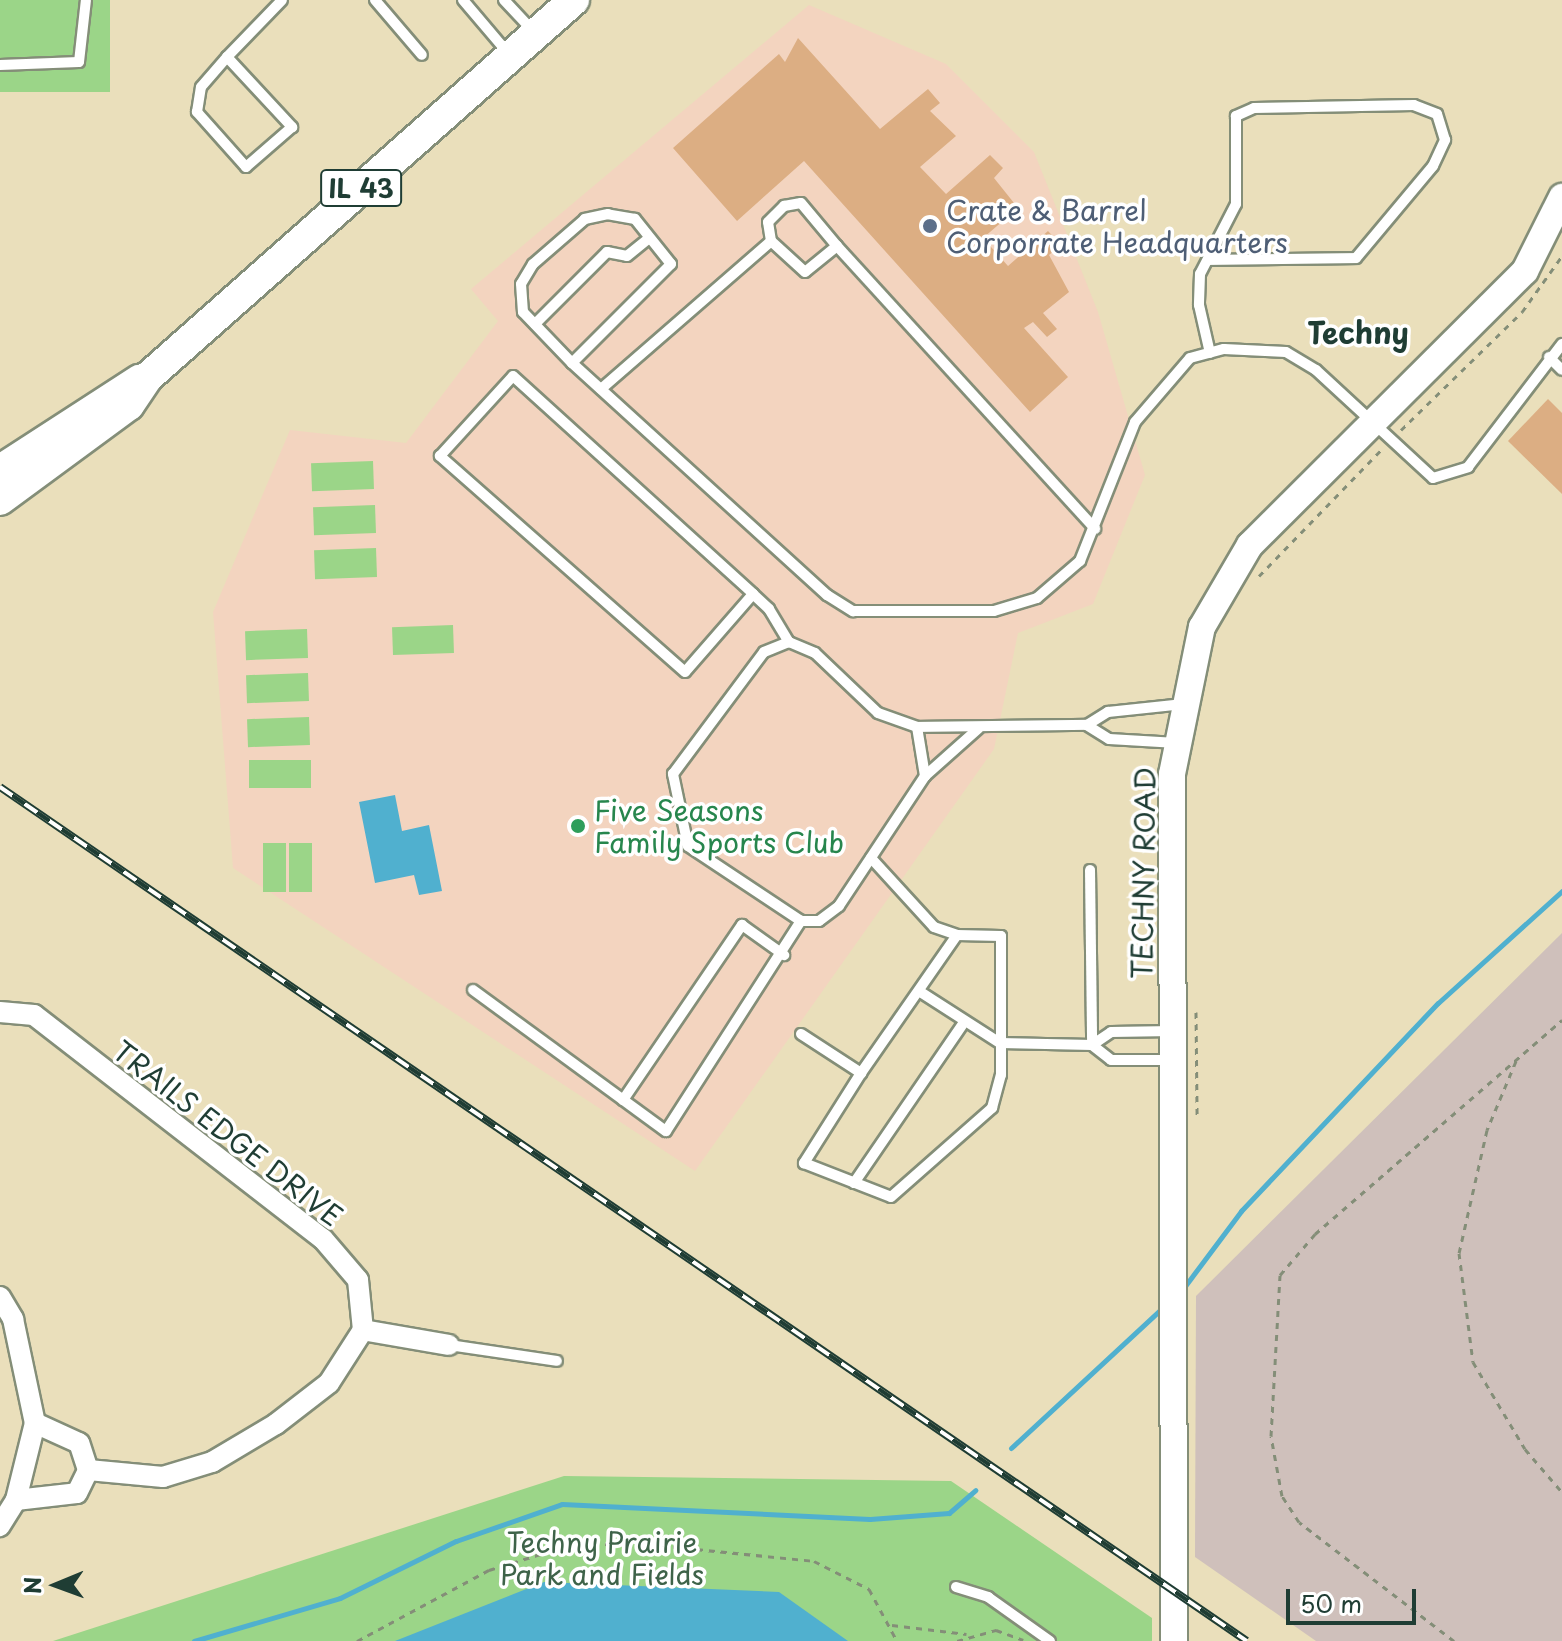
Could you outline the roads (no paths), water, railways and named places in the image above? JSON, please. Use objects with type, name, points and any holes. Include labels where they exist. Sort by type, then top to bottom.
[{"type":"main road","name":"IL 43","points":[[0,500],[129,405],[148,377],[574,0]]},
{"type":"main road","name":"TECHNY ROAD","points":[[1174,1641],[1172,774],[1202,627],[1250,545],[1383,431],[1525,271],[1562,197]]},
{"type":"main road","name":"IL 43","points":[[0,470],[119,387],[148,377]]},
{"type":"street","name":"TRAILS EDGE DRIVE","points":[[8,1011],[34,1015],[323,1239],[358,1280],[363,1330]]},
{"type":"street","points":[[0,1297],[13,1319],[35,1423],[16,1500],[0,1526]]},
{"type":"street","points":[[88,1470],[163,1477],[212,1462],[329,1383],[363,1330],[449,1345]]},
{"type":"street","points":[[16,1500],[77,1493],[88,1470],[79,1443],[35,1423]]},
{"type":"lane","points":[[0,65],[79,62],[86,0]]},
{"type":"lane","points":[[227,57],[292,127],[246,167],[197,112],[201,87],[227,57],[282,0]]},
{"type":"lane","points":[[375,0],[422,55]]},
{"type":"lane","points":[[463,0],[510,55]]},
{"type":"lane","points":[[504,0],[536,33]]},
{"type":"lane","points":[[1209,260],[1356,258],[1433,166],[1445,140],[1437,114],[1414,105],[1254,108],[1236,116],[1236,204],[1209,260],[1199,305],[1210,353]]},
{"type":"lane","points":[[837,246],[805,272],[771,241],[768,222],[784,206],[801,203],[1095,529]]},
{"type":"lane","points":[[572,363],[671,264],[635,219],[585,219],[521,284],[523,312],[572,363],[800,571],[853,611],[994,611],[1037,598],[1080,561],[1135,422],[1166,379],[1190,358],[1210,353],[1286,352],[1383,431],[1416,469],[1453,477],[1468,467],[1549,357],[1562,344]]},
{"type":"lane","points":[[535,324],[607,252],[627,256],[649,238]]},
{"type":"lane","points":[[601,389],[771,241]]},
{"type":"lane","points":[[1549,357],[1562,370]]},
{"type":"lane","points":[[753,594],[685,672],[440,456],[513,376],[753,594],[789,642],[815,653],[878,713],[917,727],[978,729],[1087,725],[1108,712],[1186,704]]},
{"type":"lane","points":[[789,642],[764,652],[673,774],[688,846],[801,921],[819,921],[839,906],[925,776],[978,729]]},
{"type":"lane","points":[[1087,725],[1109,739],[1179,743]]},
{"type":"lane","points":[[917,727],[925,776]]},
{"type":"lane","points":[[871,858],[934,927],[957,935],[1001,936],[1000,1043],[992,1108],[969,1133],[891,1197],[804,1163],[861,1073],[922,993],[957,935]]},
{"type":"lane","points":[[1090,870],[1092,1045]]},
{"type":"lane","points":[[473,990],[666,1131],[784,955],[801,921]]},
{"type":"lane","points":[[623,1100],[742,925],[784,955]]},
{"type":"lane","points":[[922,993],[962,1025],[1000,1043],[1092,1045],[1111,1032],[1173,1031]]},
{"type":"lane","points":[[854,1183],[962,1025]]},
{"type":"lane","points":[[801,1034],[861,1073]]},
{"type":"lane","points":[[1092,1045],[1111,1060],[1173,1060]]},
{"type":"lane","points":[[449,1345],[557,1361]]},
{"type":"lane","points":[[956,1587],[988,1597],[1050,1641]]},
{"type":"water","points":[[395,795],[402,831],[429,825],[442,891],[419,895],[414,875],[375,883],[359,802]]},
{"type":"water","points":[[544,1582],[779,1592],[848,1641],[395,1641]]},
{"type":"waterway","points":[[1182,1290],[1241,1211],[1438,1003],[1562,891]]},
{"type":"waterway","points":[[1011,1448],[1163,1307]]},
{"type":"waterway","points":[[194,1641],[340,1598],[456,1541],[562,1504],[870,1519],[949,1513],[975,1490]]},
{"type":"railway","points":[[0,787],[1247,1641]]},
{"type":"place","name":"Crate & Barrel Corporrate Headquarters","points":[[930,226]]},
{"type":"place","name":"Five Seasons Family Sports Club","points":[[578,826]]},
{"type":"district","name":"Techny","points":[[1358,332]]},
{"type":"park label","name":"Techny Prairie Park and Fields","points":[[602,1558]]}]
